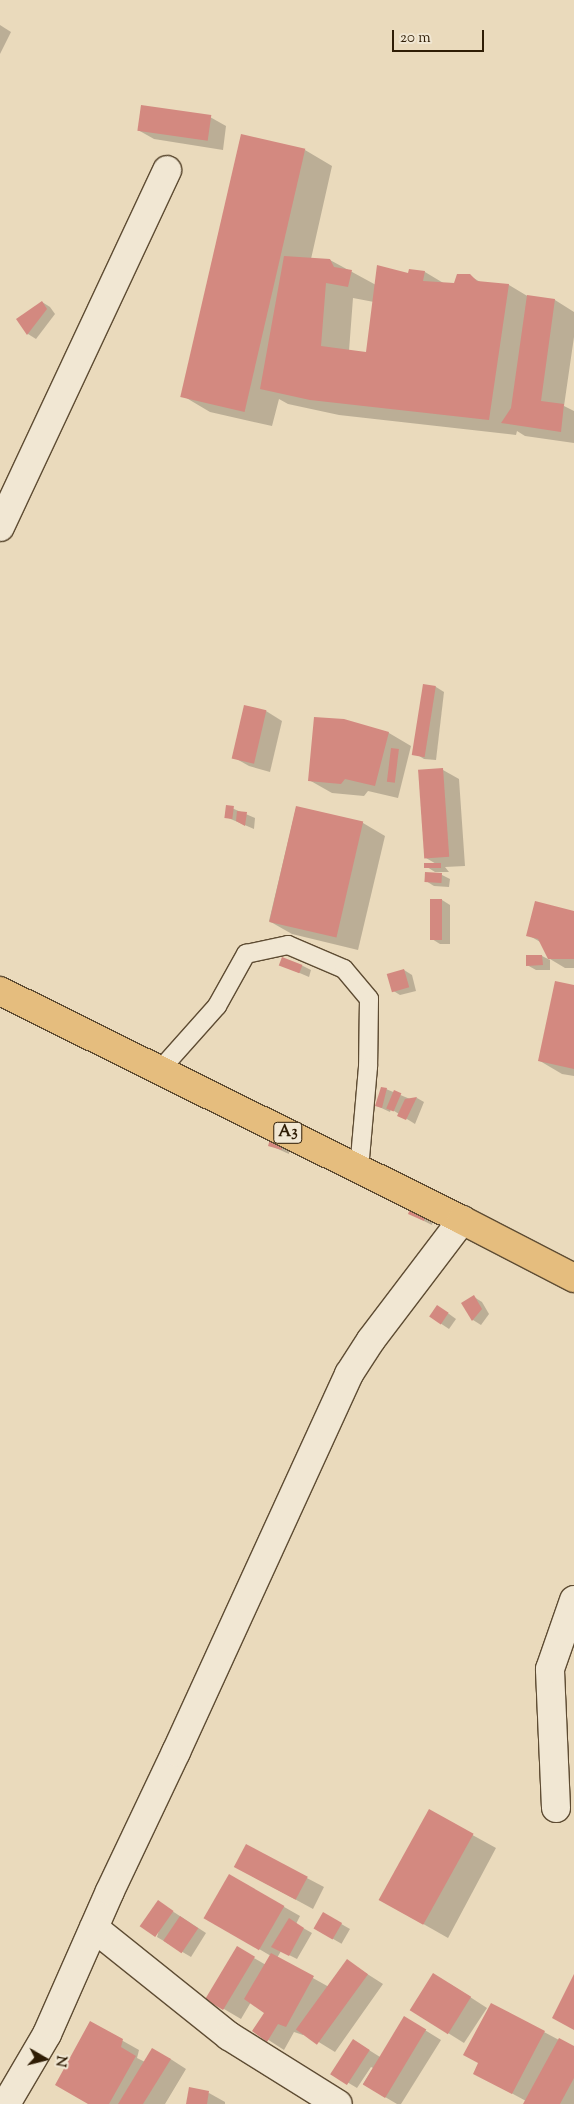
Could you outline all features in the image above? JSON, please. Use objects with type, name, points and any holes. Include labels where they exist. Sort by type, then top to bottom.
[{"type":"highway","name":"A3","points":[[0,991],[462,1220],[574,1278]]},
{"type":"street","points":[[0,527],[167,170]]},
{"type":"street","points":[[6,2104],[47,2034],[349,1374],[371,1340],[462,1220]]},
{"type":"street","points":[[556,1808],[550,1669],[574,1600]]},
{"type":"street","points":[[94,1928],[229,2036],[338,2104]]},
{"type":"lane","points":[[160,1070],[216,1006],[246,954],[288,944],[344,969],[369,998],[368,1067],[359,1169]]},
{"type":"building","points":[[141,105],[211,115],[208,141],[137,131]]},
{"type":"building","points":[[241,134],[305,149],[245,412],[180,397]]},
{"type":"building","points":[[284,256],[330,259],[334,267],[352,270],[348,287],[326,283],[321,346],[366,352],[377,265],[408,273],[409,269],[425,271],[423,281],[454,283],[457,274],[470,274],[477,281],[509,284],[489,420],[310,400],[260,389]]},
{"type":"building","points":[[527,295],[555,299],[541,401],[564,404],[561,432],[501,423],[511,408]]},
{"type":"building","points":[[42,301],[47,309],[27,335],[16,319]]},
{"type":"building","points":[[423,684],[436,686],[425,757],[412,755]]},
{"type":"building","points":[[244,705],[266,710],[254,764],[232,759]]},
{"type":"building","points":[[314,717],[344,719],[389,732],[375,786],[345,779],[341,784],[308,781]]},
{"type":"building","points":[[391,748],[399,749],[395,783],[387,782]]},
{"type":"building","points":[[443,768],[449,857],[424,859],[418,770]]},
{"type":"building","points":[[226,805],[234,806],[232,819],[224,818]]},
{"type":"building","points":[[296,806],[363,822],[336,937],[269,922]]},
{"type":"building","points":[[237,811],[247,812],[245,826],[236,821]]},
{"type":"building","points":[[424,863],[441,863],[441,868],[424,868]]},
{"type":"building","points":[[425,872],[442,873],[441,883],[424,882]]},
{"type":"building","points":[[430,899],[442,899],[442,940],[430,940]]},
{"type":"building","points":[[535,901],[574,911],[574,959],[548,959],[538,939],[526,936]]},
{"type":"building","points":[[526,955],[542,955],[543,965],[526,966]]},
{"type":"building","points":[[282,957],[303,965],[299,973],[279,965]]},
{"type":"building","points":[[404,969],[409,987],[392,992],[387,974]]},
{"type":"building","points":[[555,981],[574,985],[574,1069],[538,1061]]},
{"type":"building","points":[[381,1087],[387,1088],[382,1108],[375,1106]]},
{"type":"building","points":[[394,1090],[401,1093],[394,1112],[386,1108]]},
{"type":"building","points":[[417,1097],[406,1120],[397,1116],[405,1099]]},
{"type":"building","points":[[271,1136],[281,1143],[282,1150],[268,1146]]},
{"type":"building","points":[[412,1205],[425,1211],[424,1221],[408,1214]]},
{"type":"building","points":[[474,1295],[482,1309],[472,1321],[461,1303]]},
{"type":"building","points":[[437,1305],[449,1313],[441,1324],[429,1317]]},
{"type":"building","points":[[429,1809],[474,1834],[423,1925],[379,1900]]},
{"type":"building","points":[[246,1844],[308,1877],[296,1900],[234,1867]]},
{"type":"building","points":[[229,1874],[284,1906],[259,1950],[204,1918]]},
{"type":"building","points":[[158,1900],[174,1911],[155,1937],[140,1926]]},
{"type":"building","points":[[323,1912],[342,1923],[333,1939],[314,1928]]},
{"type":"building","points":[[180,1916],[198,1928],[181,1953],[163,1941]]},
{"type":"building","points":[[289,1918],[304,1928],[289,1956],[271,1947]]},
{"type":"building","points":[[237,1946],[255,1957],[223,2010],[205,1999]]},
{"type":"building","points":[[271,1953],[314,1976],[286,2027],[278,2024],[267,2042],[252,2031],[264,2013],[244,1999]]},
{"type":"building","points":[[347,1959],[368,1974],[317,2045],[296,2029]]},
{"type":"building","points":[[433,1973],[471,1997],[448,2034],[410,2010]]},
{"type":"building","points":[[574,1974],[574,2030],[552,2018]]},
{"type":"building","points":[[491,2003],[545,2031],[512,2094],[473,2074],[478,2063],[463,2055]]},
{"type":"building","points":[[404,2016],[426,2029],[385,2098],[363,2085]]},
{"type":"building","points":[[90,2021],[123,2039],[121,2047],[136,2056],[109,2104],[88,2104],[55,2085]]},
{"type":"building","points":[[559,2038],[574,2046],[574,2078],[560,2104],[523,2104]]},
{"type":"building","points":[[353,2039],[370,2050],[347,2085],[330,2074]]},
{"type":"building","points":[[152,2048],[171,2059],[143,2104],[118,2104]]},
{"type":"building","points":[[189,2087],[209,2091],[207,2104],[186,2104]]}]
